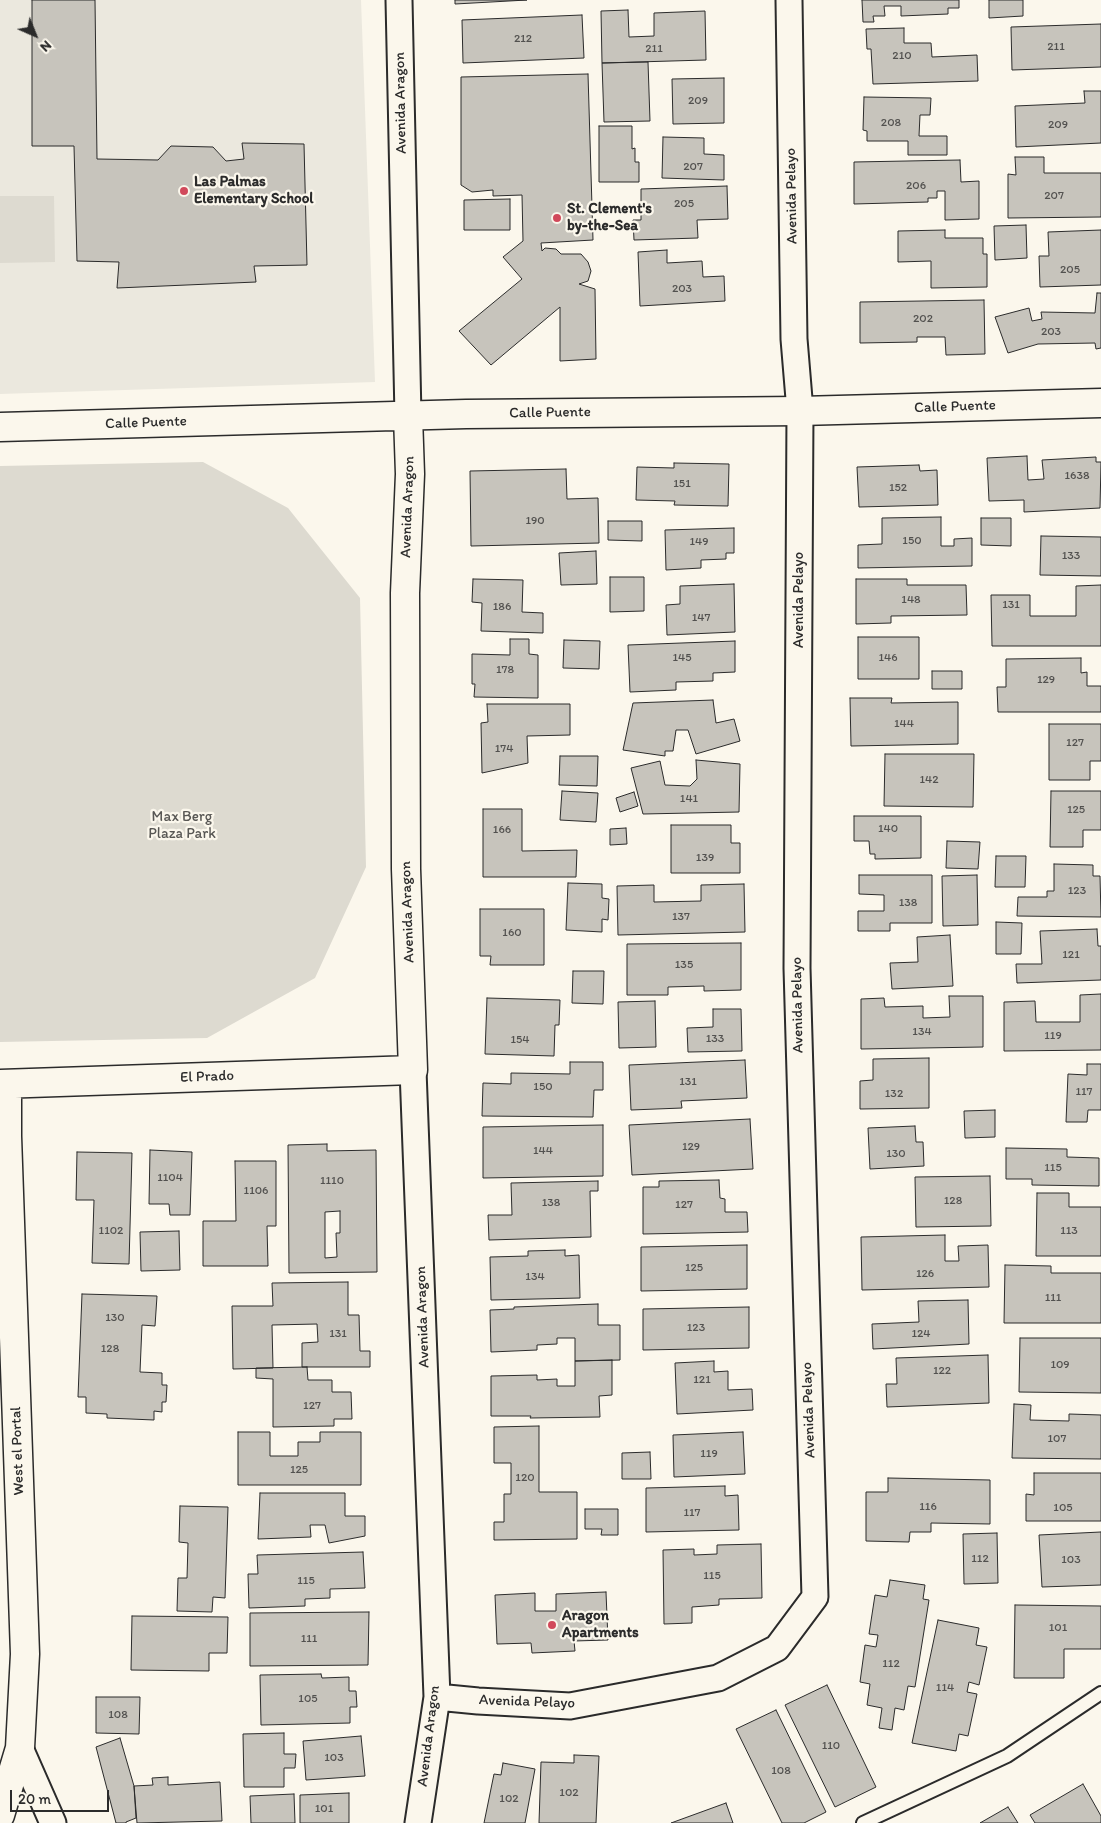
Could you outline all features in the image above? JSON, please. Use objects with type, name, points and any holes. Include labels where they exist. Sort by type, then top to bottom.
[{"type":"street","name":"Avenida Aragon","points":[[399,0],[410,474],[405,593],[406,869],[437,1697],[418,1823]]},
{"type":"street","name":"Avenida Pelayo","points":[[437,1697],[570,1706],[718,1678],[777,1648],[815,1597],[797,968],[800,411],[794,339],[788,0]]},
{"type":"street","name":"Calle Puente","points":[[0,427],[466,414],[800,411],[1101,403]]},
{"type":"street","name":"El Prado","points":[[3,1084],[413,1070]]},
{"type":"street","name":"West el Portal","points":[[0,1815],[20,1748],[25,1654],[7,1146],[3,1084]]},
{"type":"street","points":[[20,1748],[53,1823]]},
{"type":"lane","points":[[863,1823],[1007,1756],[1101,1693]]},
{"type":"shaded area","name":"Las Palmas Elementary School","points":[[0,0],[361,0],[375,382],[0,394]]},
{"type":"green space","points":[[0,196],[54,196],[55,262],[0,263]]},
{"type":"green space","name":"Max Berg Plaza Park","points":[[203,462],[288,508],[360,598],[366,867],[315,978],[207,1038],[0,1042],[0,466]]},
{"type":"building","points":[[32,0],[95,0],[97,159],[158,160],[171,146],[213,147],[226,161],[244,159],[242,143],[304,144],[307,265],[254,266],[256,282],[117,288],[119,262],[77,261],[74,146],[32,146]]},
{"type":"building","points":[[455,0],[527,0],[455,4]]},
{"type":"building","points":[[862,0],[959,0],[959,8],[948,8],[948,14],[901,16],[901,6],[884,6],[885,16],[873,16],[874,22],[863,22]]},
{"type":"building","points":[[989,0],[1023,0],[1023,16],[989,18]]},
{"type":"building","points":[[628,10],[629,37],[654,36],[654,13],[705,11],[706,60],[602,63],[601,11]]},
{"type":"building","points":[[582,15],[584,58],[463,63],[462,20]]},
{"type":"building","points":[[1101,24],[1101,67],[1012,70],[1011,27]]},
{"type":"building","points":[[904,28],[904,43],[931,43],[932,57],[977,55],[978,81],[873,84],[871,49],[867,49],[866,29]]},
{"type":"building","points":[[648,62],[650,121],[604,122],[602,63]]},
{"type":"building","name":"St. Clement's by-the-Sea","points":[[588,74],[593,240],[541,243],[542,251],[545,248],[556,249],[561,254],[581,254],[588,262],[591,271],[588,281],[579,284],[595,289],[596,359],[560,361],[560,307],[491,365],[459,331],[522,279],[503,257],[523,241],[522,195],[493,196],[493,190],[472,192],[461,185],[461,77]]},
{"type":"building","points":[[724,78],[724,123],[673,124],[672,79]]},
{"type":"building","points":[[1084,91],[1101,91],[1101,143],[1016,147],[1015,106],[1085,103]]},
{"type":"building","points":[[864,97],[931,98],[930,115],[920,115],[919,136],[947,136],[947,155],[908,155],[908,141],[867,141],[867,131],[863,130]]},
{"type":"building","points":[[599,126],[632,126],[632,149],[635,148],[635,162],[639,162],[639,182],[599,182]]},
{"type":"building","points":[[663,137],[704,138],[704,154],[724,155],[724,180],[662,178]]},
{"type":"building","points":[[1015,157],[1044,157],[1044,173],[1101,173],[1101,217],[1008,218],[1008,174],[1016,175]]},
{"type":"building","points":[[960,160],[961,182],[979,181],[979,219],[945,220],[945,191],[937,191],[937,198],[928,198],[928,202],[854,204],[854,162]]},
{"type":"building","points":[[727,186],[728,219],[697,220],[698,238],[634,240],[633,220],[641,220],[641,189]]},
{"type":"building","points":[[510,199],[510,230],[464,230],[464,200]]},
{"type":"building","points":[[1026,225],[1027,258],[995,260],[994,226]]},
{"type":"building","points":[[945,230],[945,238],[983,238],[983,254],[987,254],[987,287],[931,288],[931,261],[898,262],[898,231]]},
{"type":"building","points":[[1101,230],[1101,285],[1040,287],[1039,256],[1049,256],[1048,232]]},
{"type":"building","points":[[667,250],[667,263],[702,261],[703,277],[724,276],[725,301],[640,306],[638,252]]},
{"type":"building","points":[[1097,293],[1101,293],[1101,348],[1096,349],[1095,343],[1038,344],[1008,353],[995,317],[1029,308],[1032,321],[1042,319],[1041,312],[1095,313]]},
{"type":"building","points":[[984,300],[985,354],[946,355],[945,337],[917,337],[917,342],[860,343],[860,302]]},
{"type":"building","points":[[1027,456],[1028,480],[1044,479],[1042,460],[1096,457],[1096,462],[1101,462],[1100,508],[1024,512],[1024,500],[989,501],[987,458]]},
{"type":"building","points":[[674,463],[729,464],[728,506],[674,505],[675,501],[636,500],[637,467],[674,468]]},
{"type":"building","points":[[919,465],[920,471],[937,470],[938,505],[859,507],[857,467]]},
{"type":"building","points":[[566,469],[567,499],[598,498],[599,543],[471,546],[470,471]]},
{"type":"building","points":[[941,517],[941,546],[954,546],[954,539],[972,538],[972,566],[858,568],[858,545],[882,544],[882,518]]},
{"type":"building","points":[[981,518],[1011,518],[1011,546],[981,545]]},
{"type":"building","points":[[608,521],[642,521],[642,541],[608,540]]},
{"type":"building","points":[[734,528],[734,553],[726,553],[726,559],[701,560],[701,568],[666,570],[665,530]]},
{"type":"building","points":[[1041,536],[1101,537],[1101,576],[1040,575]]},
{"type":"building","points":[[596,551],[597,584],[561,585],[559,553]]},
{"type":"building","points":[[610,577],[644,577],[644,611],[610,612]]},
{"type":"building","points":[[473,579],[523,580],[522,612],[543,613],[543,633],[481,631],[482,603],[472,602]]},
{"type":"building","points":[[856,579],[907,579],[907,585],[966,585],[967,615],[891,616],[891,623],[856,624]]},
{"type":"building","points":[[734,584],[735,632],[667,635],[666,605],[680,604],[680,586]]},
{"type":"building","points":[[1101,585],[1101,646],[992,646],[991,595],[1030,595],[1030,616],[1076,616],[1076,586]]},
{"type":"building","points":[[858,637],[919,637],[919,679],[858,679]]},
{"type":"building","points":[[510,639],[529,639],[529,654],[538,655],[538,698],[474,697],[475,684],[472,684],[472,654],[510,655]]},
{"type":"building","points":[[564,640],[600,641],[599,669],[563,668]]},
{"type":"building","points":[[735,641],[735,672],[713,673],[713,681],[676,682],[676,690],[630,692],[628,645]]},
{"type":"building","points":[[1081,658],[1081,673],[1087,672],[1087,686],[1101,686],[1101,712],[998,712],[997,687],[1006,687],[1006,659]]},
{"type":"building","points":[[932,671],[962,671],[962,689],[932,689]]},
{"type":"building","points":[[850,698],[892,698],[891,703],[958,702],[958,744],[851,746]]},
{"type":"building","points":[[713,700],[716,723],[734,719],[740,741],[696,754],[688,730],[676,730],[673,751],[665,751],[665,756],[623,750],[633,703]]},
{"type":"building","points":[[487,704],[570,704],[570,735],[527,736],[528,763],[482,773],[481,723],[488,722]]},
{"type":"building","points":[[1049,724],[1101,724],[1101,761],[1090,761],[1090,780],[1049,780]]},
{"type":"building","points":[[885,754],[974,754],[973,807],[884,806]]},
{"type":"building","points":[[560,756],[598,756],[597,786],[559,785]]},
{"type":"building","points":[[696,760],[740,764],[739,812],[643,814],[631,768],[660,761],[665,785],[690,786],[697,779]]},
{"type":"building","points":[[562,791],[598,793],[596,822],[560,820]]},
{"type":"building","points":[[1051,791],[1101,791],[1101,830],[1083,830],[1083,847],[1050,847]]},
{"type":"building","points":[[634,792],[638,806],[620,812],[616,798]]},
{"type":"building","points":[[483,809],[522,809],[522,851],[577,850],[576,877],[483,877]]},
{"type":"building","points":[[854,816],[921,816],[921,858],[875,859],[875,854],[870,854],[869,841],[854,841]]},
{"type":"building","points":[[671,825],[731,825],[731,843],[740,843],[740,873],[671,873]]},
{"type":"building","points":[[626,828],[627,844],[610,845],[610,829]]},
{"type":"building","points":[[947,841],[980,842],[978,869],[946,868]]},
{"type":"building","points":[[996,856],[1026,856],[1025,887],[995,887]]},
{"type":"building","points":[[1054,864],[1093,865],[1093,876],[1100,876],[1101,917],[1017,916],[1018,897],[1047,897],[1047,891],[1054,891]]},
{"type":"building","points":[[859,875],[932,875],[932,923],[890,923],[890,931],[858,931],[858,911],[884,911],[884,895],[859,894]]},
{"type":"building","points":[[977,875],[978,925],[943,926],[942,876]]},
{"type":"building","points":[[568,883],[602,884],[602,898],[609,899],[608,920],[602,919],[602,932],[566,930]]},
{"type":"building","points":[[744,884],[745,932],[618,935],[617,886],[654,885],[654,902],[701,901],[701,885]]},
{"type":"building","points":[[480,909],[544,909],[544,965],[490,965],[491,956],[480,956]]},
{"type":"building","points":[[996,922],[1022,923],[1021,954],[996,954]]},
{"type":"building","points":[[1097,929],[1098,946],[1101,946],[1101,980],[1017,983],[1016,964],[1042,964],[1040,931]]},
{"type":"building","points":[[950,935],[953,986],[892,989],[890,963],[918,962],[917,937]]},
{"type":"building","points":[[741,943],[741,990],[704,991],[704,986],[668,987],[668,995],[627,995],[627,944]]},
{"type":"building","points":[[573,971],[604,971],[603,1004],[572,1003]]},
{"type":"building","points":[[1101,994],[1101,1050],[1004,1051],[1004,1002],[1035,1001],[1036,1022],[1080,1022],[1080,995]]},
{"type":"building","points":[[949,996],[983,996],[983,1047],[861,1049],[861,999],[884,998],[885,1007],[923,1006],[923,1018],[950,1017]]},
{"type":"building","points":[[487,998],[560,1000],[559,1025],[555,1025],[554,1056],[485,1054]]},
{"type":"building","points":[[655,1001],[656,1047],[619,1048],[618,1002]]},
{"type":"building","points":[[713,1009],[741,1009],[742,1051],[688,1052],[687,1028],[713,1027]]},
{"type":"building","points":[[929,1058],[929,1108],[860,1109],[860,1081],[873,1080],[873,1059]]},
{"type":"building","points":[[745,1060],[747,1098],[681,1101],[682,1108],[631,1110],[629,1065]]},
{"type":"building","points":[[570,1062],[603,1062],[603,1090],[594,1090],[593,1117],[482,1116],[483,1083],[511,1084],[511,1073],[570,1074]]},
{"type":"building","points":[[1087,1064],[1101,1064],[1101,1110],[1088,1110],[1087,1122],[1066,1122],[1068,1074],[1087,1075]]},
{"type":"building","points":[[995,1110],[995,1137],[965,1138],[964,1111]]},
{"type":"building","points":[[750,1119],[753,1169],[632,1175],[629,1125]]},
{"type":"building","points":[[603,1125],[603,1176],[483,1178],[483,1127]]},
{"type":"building","points":[[915,1126],[916,1142],[923,1142],[924,1166],[870,1169],[868,1128]]},
{"type":"building","points":[[327,1144],[327,1151],[376,1150],[377,1272],[289,1273],[288,1145]],"holes":[[[340,1211],[340,1233],[336,1233],[337,1257],[325,1258],[325,1212]]]},
{"type":"building","points":[[1006,1148],[1067,1149],[1067,1157],[1099,1158],[1099,1186],[1032,1185],[1032,1179],[1006,1179]]},
{"type":"building","points":[[150,1150],[192,1152],[190,1215],[170,1215],[169,1204],[149,1204]]},
{"type":"building","points":[[77,1152],[132,1153],[129,1264],[92,1263],[94,1200],[76,1200]]},
{"type":"building","points":[[235,1161],[276,1161],[276,1226],[267,1226],[268,1266],[203,1266],[203,1221],[236,1221]]},
{"type":"building","points":[[990,1176],[991,1226],[916,1227],[915,1177]]},
{"type":"building","points":[[719,1180],[720,1198],[725,1199],[725,1212],[747,1212],[748,1232],[643,1234],[643,1187],[659,1187],[659,1181]]},
{"type":"building","points":[[598,1181],[598,1191],[590,1191],[591,1237],[489,1240],[488,1215],[512,1215],[511,1183]]},
{"type":"building","points":[[1037,1193],[1069,1193],[1069,1207],[1101,1207],[1101,1256],[1036,1256]]},
{"type":"building","points":[[179,1231],[180,1270],[141,1271],[140,1232]]},
{"type":"building","points":[[945,1235],[945,1261],[959,1261],[958,1246],[988,1245],[989,1287],[862,1290],[861,1237]]},
{"type":"building","points":[[747,1245],[747,1289],[641,1291],[641,1247]]},
{"type":"building","points":[[565,1250],[565,1256],[579,1255],[580,1298],[491,1300],[490,1257],[528,1256],[528,1251]]},
{"type":"building","points":[[1005,1265],[1051,1266],[1051,1273],[1101,1273],[1101,1323],[1004,1323]]},
{"type":"building","points":[[348,1282],[348,1315],[359,1315],[360,1351],[370,1351],[370,1367],[302,1367],[302,1343],[318,1342],[317,1324],[272,1325],[273,1368],[233,1369],[232,1306],[273,1306],[272,1283]]},
{"type":"building","points":[[82,1294],[157,1296],[155,1326],[142,1325],[140,1372],[162,1373],[162,1385],[167,1385],[166,1402],[162,1402],[162,1412],[154,1411],[154,1420],[107,1418],[107,1414],[86,1413],[86,1397],[78,1397]]},
{"type":"building","points":[[968,1300],[969,1344],[873,1349],[872,1324],[919,1322],[918,1301]]},
{"type":"building","points":[[598,1304],[598,1325],[620,1325],[620,1360],[575,1361],[575,1338],[557,1338],[557,1344],[537,1345],[537,1350],[491,1352],[490,1310],[514,1309],[514,1307]]},
{"type":"building","points":[[749,1307],[749,1348],[643,1350],[643,1309]]},
{"type":"building","points":[[1020,1338],[1101,1338],[1101,1393],[1019,1392]]},
{"type":"building","points":[[988,1355],[989,1403],[887,1407],[886,1384],[897,1384],[896,1358]]},
{"type":"building","points":[[612,1360],[612,1395],[599,1396],[600,1417],[530,1418],[531,1416],[491,1416],[491,1376],[537,1375],[537,1380],[557,1379],[557,1386],[575,1386],[575,1361]]},
{"type":"building","points":[[714,1361],[714,1372],[728,1371],[728,1390],[752,1389],[753,1410],[677,1414],[675,1363]]},
{"type":"building","points":[[307,1367],[308,1380],[332,1380],[332,1392],[351,1392],[352,1419],[334,1419],[334,1426],[273,1427],[273,1379],[256,1378],[256,1368]]},
{"type":"building","points":[[1014,1404],[1031,1405],[1030,1420],[1069,1421],[1069,1414],[1101,1415],[1101,1459],[1012,1458]]},
{"type":"building","points":[[539,1426],[539,1492],[577,1492],[577,1539],[494,1540],[494,1522],[504,1522],[504,1494],[511,1494],[511,1463],[494,1463],[494,1427]]},
{"type":"building","points":[[238,1432],[270,1432],[270,1456],[298,1456],[298,1442],[320,1442],[320,1432],[361,1432],[361,1485],[238,1485]]},
{"type":"building","points":[[743,1432],[745,1474],[674,1477],[673,1435]]},
{"type":"building","points":[[650,1452],[651,1479],[622,1479],[622,1453]]},
{"type":"building","points":[[1034,1473],[1101,1473],[1101,1521],[1026,1521],[1026,1494],[1034,1495]]},
{"type":"building","points":[[888,1478],[990,1480],[990,1524],[931,1523],[931,1532],[910,1532],[909,1542],[866,1541],[866,1492],[888,1492]]},
{"type":"building","points":[[725,1486],[725,1496],[738,1495],[739,1530],[646,1532],[646,1488]]},
{"type":"building","points":[[260,1493],[345,1493],[345,1516],[365,1516],[365,1536],[329,1543],[325,1525],[310,1525],[311,1537],[258,1539]]},
{"type":"building","points":[[180,1506],[228,1507],[225,1598],[213,1597],[212,1612],[177,1611],[178,1578],[187,1578],[188,1543],[179,1542]]},
{"type":"building","points":[[585,1509],[618,1509],[618,1535],[601,1535],[602,1529],[585,1529]]},
{"type":"building","points":[[1101,1532],[1101,1585],[1042,1587],[1039,1535]]},
{"type":"building","points":[[997,1533],[998,1583],[964,1584],[963,1534]]},
{"type":"building","points":[[761,1544],[762,1598],[719,1599],[719,1605],[692,1607],[692,1623],[664,1624],[663,1550],[694,1549],[694,1555],[717,1554],[717,1545]]},
{"type":"building","points":[[363,1552],[365,1588],[330,1589],[330,1598],[305,1599],[305,1606],[249,1608],[248,1574],[258,1574],[257,1555]]},
{"type":"building","points":[[890,1580],[925,1585],[923,1599],[929,1600],[915,1687],[908,1686],[904,1710],[895,1708],[892,1730],[879,1728],[882,1708],[867,1705],[870,1684],[860,1682],[865,1645],[876,1647],[878,1635],[869,1634],[875,1595],[887,1597]]},
{"type":"building","name":"Aragon Apartments","points":[[606,1592],[608,1640],[574,1641],[575,1651],[532,1653],[531,1643],[497,1644],[495,1595],[535,1593],[535,1611],[556,1611],[556,1594]]},
{"type":"building","points":[[1015,1605],[1101,1606],[1101,1649],[1064,1649],[1064,1678],[1014,1678]]},
{"type":"building","points":[[369,1612],[368,1665],[250,1666],[250,1613]]},
{"type":"building","points":[[132,1616],[228,1617],[227,1653],[209,1653],[209,1671],[131,1670]]},
{"type":"building","points":[[938,1620],[979,1628],[976,1645],[987,1647],[979,1685],[969,1682],[967,1692],[977,1694],[968,1736],[959,1734],[956,1751],[912,1743]]},
{"type":"building","points":[[321,1674],[322,1678],[349,1677],[349,1691],[356,1691],[357,1707],[350,1707],[350,1723],[261,1725],[260,1675]]},
{"type":"building","points":[[827,1685],[876,1787],[835,1807],[785,1705]]},
{"type":"building","points":[[96,1697],[140,1697],[139,1734],[96,1733]]},
{"type":"building","points":[[776,1710],[826,1812],[804,1823],[782,1823],[736,1729]]},
{"type":"building","points":[[284,1733],[284,1754],[296,1754],[295,1768],[284,1768],[284,1787],[244,1787],[243,1734]]},
{"type":"building","points":[[361,1736],[365,1776],[306,1780],[303,1741]]},
{"type":"building","points":[[120,1738],[134,1786],[136,1818],[126,1823],[116,1823],[96,1747]]},
{"type":"building","points":[[574,1755],[599,1756],[596,1823],[539,1823],[541,1762],[574,1763]]},
{"type":"building","points":[[503,1763],[535,1769],[525,1823],[484,1823],[494,1774],[501,1775]]},
{"type":"building","points":[[168,1777],[168,1785],[220,1782],[222,1821],[137,1823],[134,1786],[153,1785],[152,1778]]},
{"type":"building","points":[[1083,1784],[1101,1816],[1101,1823],[1035,1823],[1030,1815]]},
{"type":"building","points":[[349,1793],[349,1823],[300,1823],[300,1795]]},
{"type":"building","points":[[294,1794],[295,1823],[251,1823],[250,1796]]},
{"type":"building","points":[[726,1803],[733,1823],[671,1823]]},
{"type":"building","points":[[1008,1807],[1018,1823],[980,1823]]},
{"type":"place","name":"Las Palmas Elementary School","points":[[184,191]]},
{"type":"place","name":"St. Clement's by-the-Sea","points":[[557,218]]},
{"type":"place","name":"Aragon Apartments","points":[[552,1625]]}]
